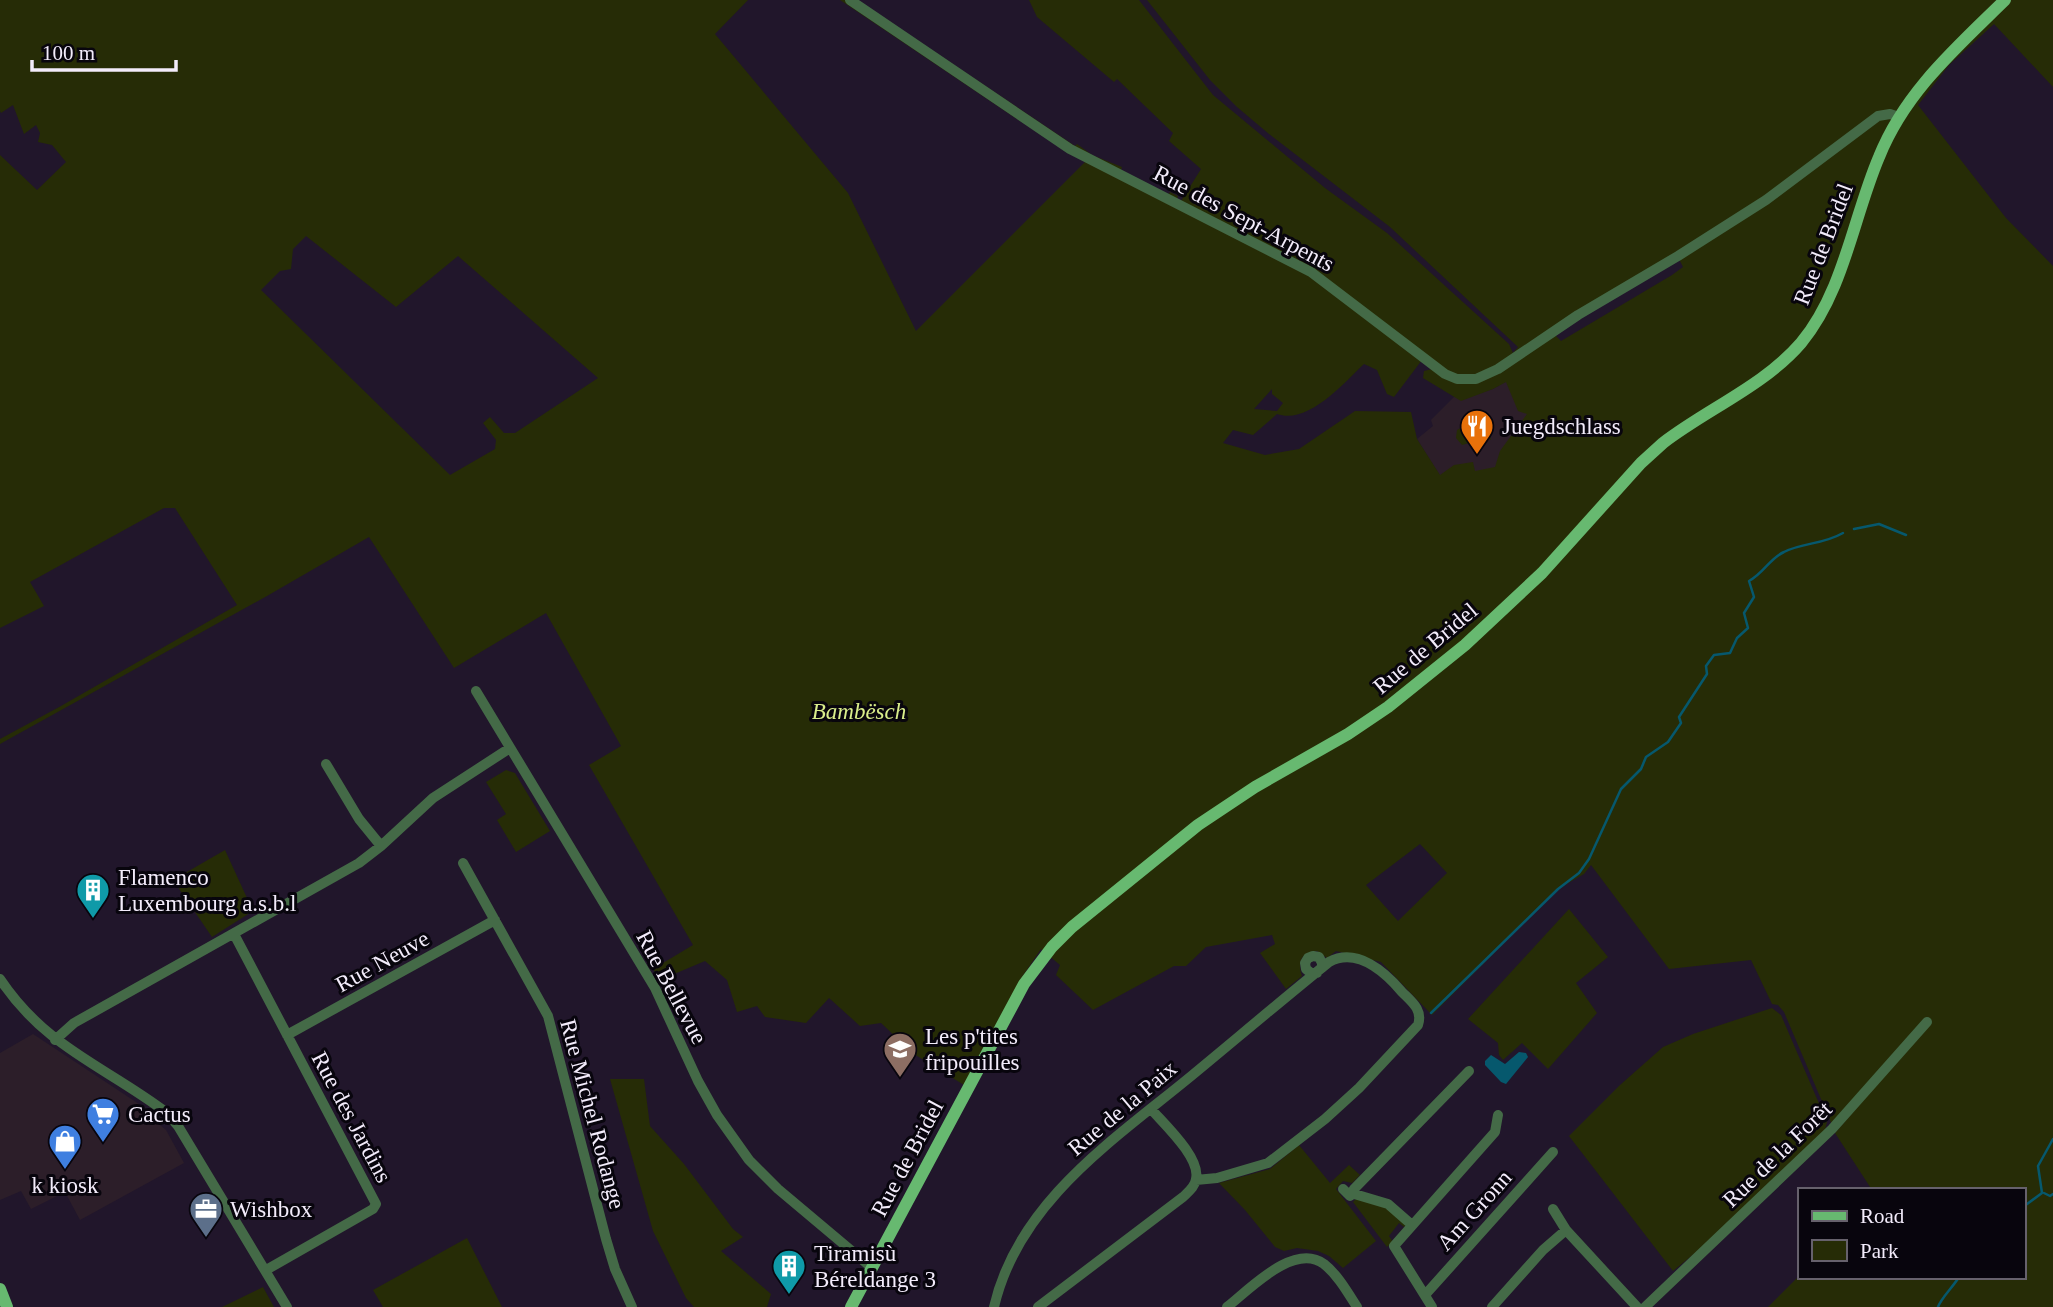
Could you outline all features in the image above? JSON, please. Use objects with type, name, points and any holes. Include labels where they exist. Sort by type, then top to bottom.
[{"type":"main road","name":"Rue de Bridel","points":[[851,1307],[1024,984],[1052,947],[1072,927],[1198,825],[1255,787],[1388,708],[1510,605],[1663,443],[1691,421],[1754,383],[1800,344],[1818,320],[1831,295],[1879,155],[1899,117],[1917,89],[1935,69],[2005,0]]},
{"type":"main road","points":[[0,1289],[7,1307]]},
{"type":"street","name":"Rue des Sept-Arpents","points":[[850,0],[1070,149],[1311,272],[1445,374],[1468,380],[1498,369],[1578,315],[1766,200],[1878,117],[1890,114],[1899,117]]},
{"type":"street","name":"Rue Bellevue","points":[[475,691],[655,988],[698,1081],[717,1115],[749,1160],[778,1189],[872,1268]]},
{"type":"street","points":[[55,1040],[75,1023],[359,863],[433,798],[510,748]]},
{"type":"street","points":[[326,764],[359,819],[381,846]]},
{"type":"street","name":"Rue Michel Rodange","points":[[463,863],[548,1016],[606,1239],[615,1269],[632,1307]]},
{"type":"street","name":"Rue Neuve","points":[[287,1035],[495,920]]},
{"type":"street","name":"Rue des Jardins","points":[[234,934],[376,1204],[373,1209],[266,1270]]},
{"type":"street","name":"Rue de la Paix","points":[[994,1307],[998,1289],[1021,1242],[1048,1202],[1073,1174],[1319,970],[1338,958],[1364,961],[1377,967],[1418,1009],[1418,1025],[1351,1096],[1325,1119],[1268,1163],[1217,1178],[1196,1181]]},
{"type":"street","points":[[0,979],[34,1022],[55,1040],[167,1113],[178,1126],[287,1307]]},
{"type":"street","name":"Rue de la Forêt","points":[[1645,1307],[1832,1129],[1927,1022]]},
{"type":"street","name":"Am Gronn","points":[[1412,1225],[1388,1204],[1347,1191],[1469,1071]]},
{"type":"street","points":[[1038,1307],[1183,1197],[1196,1181],[1197,1168],[1191,1157],[1151,1109]]},
{"type":"street","name":"Am Gronn","points":[[1432,1307],[1394,1246],[1495,1132],[1498,1115]]},
{"type":"street","name":"Am Gronn","points":[[1424,1295],[1553,1152]]},
{"type":"street","points":[[1553,1209],[1566,1230],[1637,1307]]},
{"type":"street","points":[[1492,1307],[1543,1250],[1566,1230]]},
{"type":"street","points":[[1227,1307],[1283,1264],[1295,1258],[1315,1259],[1323,1264],[1345,1288],[1357,1307]]},
{"type":"shaded area","name":"Juegdschlass","points":[[1519,374],[1549,421],[1525,477],[1440,476],[1417,439],[1433,426],[1431,420],[1462,389],[1470,395],[1480,393]]},
{"type":"shaded area","points":[[33,1034],[145,1108],[149,1116],[166,1130],[184,1163],[80,1220],[65,1192],[31,1209],[21,1191],[0,1200],[0,1053]]},
{"type":"green space","name":"Bambësch","points":[[0,0],[748,0],[715,34],[848,193],[916,331],[1085,162],[840,0],[857,0],[1075,146],[1077,144],[1092,155],[1122,167],[1121,170],[1168,195],[1170,192],[1178,196],[1177,199],[1181,201],[1201,169],[1169,141],[1173,133],[1117,79],[1114,82],[1037,17],[1029,0],[1139,0],[1213,95],[1325,188],[1387,233],[1509,344],[1513,353],[1518,347],[1390,227],[1237,107],[1210,80],[1147,0],[2053,0],[2053,87],[1994,24],[1949,65],[1918,105],[2006,218],[2053,266],[2053,1307],[1768,1307],[1798,1277],[2025,1279],[2025,1188],[1871,1188],[1835,1133],[1925,1029],[1832,1125],[1784,1012],[1778,1005],[1772,1004],[1751,960],[1669,969],[1591,865],[1584,874],[1558,889],[1432,1015],[1381,962],[1336,951],[1327,958],[1317,951],[1307,953],[1300,962],[1302,976],[1286,989],[1260,953],[1275,944],[1272,935],[1206,947],[1186,966],[1174,966],[1093,1010],[1056,975],[1060,965],[1041,949],[1020,980],[964,1085],[914,1054],[881,1023],[860,1026],[829,998],[806,1023],[765,1017],[757,1006],[737,1012],[727,980],[705,961],[660,980],[653,969],[693,945],[589,765],[621,746],[546,613],[454,668],[369,537],[0,744],[0,739],[237,605],[175,508],[164,508],[30,582],[44,606],[0,628],[0,155],[37,190],[66,162],[52,145],[38,142],[40,133],[36,125],[24,134],[13,105],[1,113]],"holes":[[[306,236],[396,307],[458,256],[598,378],[515,433],[504,433],[490,417],[483,423],[496,440],[495,449],[450,475],[261,290],[280,271],[291,269],[293,249]],[[1678,257],[1683,267],[1672,275],[1561,341],[1553,333]],[[1422,360],[1432,369],[1424,371],[1423,378],[1461,401],[1506,382],[1518,411],[1527,414],[1500,451],[1495,467],[1475,471],[1473,462],[1454,465],[1440,475],[1417,439],[1411,412],[1355,411],[1299,449],[1265,455],[1223,443],[1233,430],[1253,435],[1277,414],[1289,416],[1313,408],[1336,391],[1364,364],[1377,370],[1387,394],[1394,397]],[[1272,389],[1272,394],[1283,403],[1277,411],[1254,409]],[[1420,844],[1447,873],[1398,921],[1366,885]]]},
{"type":"green space","points":[[1479,411],[1483,411],[1491,440],[1487,438],[1462,445],[1456,438],[1457,430],[1477,418]]},
{"type":"green space","points":[[506,770],[515,773],[550,831],[516,852],[497,820],[506,814],[486,782]]},
{"type":"green space","points":[[225,850],[253,911],[212,937],[173,880]]},
{"type":"green space","points":[[1569,909],[1608,957],[1576,983],[1597,1013],[1548,1069],[1522,1043],[1503,1060],[1499,1055],[1498,1043],[1468,1019]]},
{"type":"green space","points":[[1772,1008],[1781,1015],[1827,1122],[1824,1134],[1718,1234],[1673,1271],[1569,1136],[1663,1047],[1693,1034]]},
{"type":"green space","points":[[610,1079],[644,1079],[650,1126],[684,1164],[733,1229],[743,1237],[721,1251],[771,1294],[767,1307],[694,1307],[686,1298],[653,1231]]},
{"type":"green space","points":[[1299,1145],[1330,1183],[1349,1165],[1360,1175],[1352,1183],[1343,1181],[1336,1189],[1376,1241],[1343,1268],[1318,1251],[1297,1248],[1284,1251],[1275,1247],[1219,1183],[1270,1169]]},
{"type":"green space","points":[[1356,1199],[1387,1208],[1406,1225],[1404,1227],[1399,1223],[1389,1236],[1393,1242],[1387,1247],[1353,1202]]},
{"type":"green space","points":[[467,1238],[502,1307],[383,1307],[373,1290]]},
{"type":"green space","points":[[263,1287],[274,1307],[222,1307]]},
{"type":"water","points":[[1519,1052],[1526,1053],[1528,1057],[1506,1084],[1485,1065],[1491,1055],[1505,1064]]},
{"type":"waterway","points":[[1854,529],[1879,524],[1906,535]]},
{"type":"waterway","points":[[1431,1013],[1558,889],[1579,873],[1589,859],[1621,789],[1641,769],[1646,757],[1668,742],[1681,723],[1679,717],[1707,674],[1706,666],[1714,655],[1730,653],[1737,638],[1748,628],[1744,613],[1754,597],[1749,581],[1784,552],[1843,533]]},
{"type":"waterway","points":[[2025,1206],[2042,1193],[2038,1166],[2053,1139]]},
{"type":"waterway","points":[[2044,1193],[2050,1196],[2053,1194]]},
{"type":"waterway","points":[[1938,1307],[1958,1279]]},
{"type":"place","name":"Juegdschlass","points":[[1477,456]]},
{"type":"place","name":"Flamenco Luxembourg a.s.b.l","points":[[93,920]]},
{"type":"place","name":"Les p'tites fripouilles","points":[[900,1079]]},
{"type":"place","name":"Cactus","points":[[103,1144]]},
{"type":"place","name":"k kiosk","points":[[65,1171]]},
{"type":"place","name":"Wishbox","points":[[206,1239]]},
{"type":"place","name":"Tiramisù Béreldange 3","points":[[789,1296]]}]
